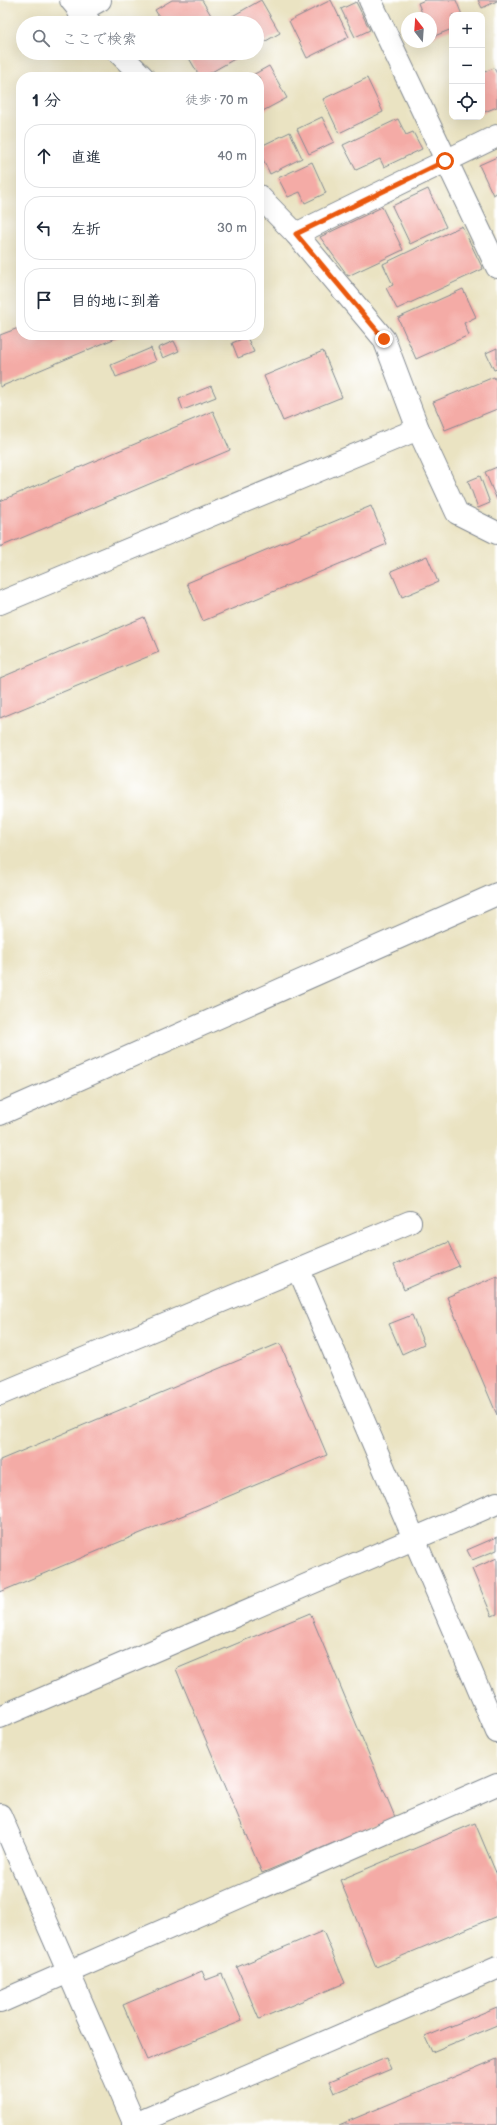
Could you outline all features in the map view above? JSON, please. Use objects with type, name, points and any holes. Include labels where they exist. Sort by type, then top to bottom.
[{"type":"street","points":[[80,12],[100,0]]},
{"type":"street","points":[[370,0],[445,161],[497,267]]},
{"type":"street","points":[[126,60],[138,72]]},
{"type":"street","points":[[296,234],[497,136]]},
{"type":"street","points":[[264,201],[296,234],[384,339],[418,429],[457,513],[497,533]]},
{"type":"street","points":[[0,603],[418,429]]},
{"type":"street","points":[[0,1114],[497,894]]},
{"type":"street","points":[[0,1394],[299,1270],[410,1222]]},
{"type":"street","points":[[299,1270],[413,1539],[489,1691],[497,1732]]},
{"type":"street","points":[[0,1717],[497,1503]]},
{"type":"street","points":[[0,2002],[497,1784]]},
{"type":"street","points":[[0,1815],[134,2125],[497,1968]]},
{"type":"building","points":[[172,0],[202,0],[211,16],[159,16],[155,10]]},
{"type":"building","points":[[261,0],[280,33],[264,42],[264,16],[232,16]]},
{"type":"building","points":[[331,0],[349,37],[307,58],[289,21]]},
{"type":"building","points":[[425,0],[456,0],[461,12],[449,12],[449,30],[437,35],[437,12],[422,12],[418,3]]},
{"type":"building","points":[[478,0],[497,0],[497,1],[482,8]]},
{"type":"building","points":[[356,2],[370,30],[355,37],[341,9]]},
{"type":"building","points":[[190,60],[233,60],[212,72],[197,72]]},
{"type":"building","points":[[269,66],[287,98],[264,110],[264,72],[258,72]]},
{"type":"building","points":[[494,68],[497,74],[497,107],[485,112],[485,84],[485,72]]},
{"type":"building","points":[[367,78],[383,112],[339,133],[323,99]]},
{"type":"building","points":[[322,117],[334,142],[309,154],[297,129]]},
{"type":"building","points":[[398,119],[406,135],[413,132],[422,149],[384,167],[380,159],[356,170],[343,145]]},
{"type":"building","points":[[290,132],[302,158],[270,174],[264,161],[264,145]]},
{"type":"building","points":[[497,157],[497,193],[493,195],[479,165]]},
{"type":"building","points":[[312,162],[326,193],[305,203],[300,192],[288,197],[278,178]]},
{"type":"building","points":[[428,189],[446,227],[410,244],[392,206]]},
{"type":"building","points":[[382,207],[403,250],[348,276],[320,237]]},
{"type":"building","points":[[462,226],[483,269],[397,309],[386,288],[393,285],[383,264]]},
{"type":"building","points":[[463,289],[476,317],[464,323],[469,335],[416,359],[398,318]]},
{"type":"building","points":[[16,329],[16,340],[111,340],[0,387],[0,335]]},
{"type":"building","points":[[240,340],[248,340],[254,352],[238,358],[232,343]]},
{"type":"building","points":[[174,341],[179,351],[163,358],[158,348]]},
{"type":"building","points":[[151,348],[156,361],[116,377],[111,365]]},
{"type":"building","points":[[497,348],[497,369],[494,370],[486,353]]},
{"type":"building","points":[[323,351],[342,397],[283,421],[264,376]]},
{"type":"building","points":[[494,377],[497,383],[497,409],[445,430],[433,402]]},
{"type":"building","points":[[211,386],[216,397],[183,410],[179,399]]},
{"type":"building","points":[[213,411],[230,450],[0,547],[0,501]]},
{"type":"building","points":[[497,467],[497,500],[485,472]]},
{"type":"building","points":[[480,476],[490,503],[478,508],[468,481]]},
{"type":"building","points":[[371,506],[387,544],[203,621],[187,583]]},
{"type":"building","points":[[427,556],[438,582],[402,597],[391,571]]},
{"type":"building","points":[[144,617],[159,652],[0,718],[0,678]]},
{"type":"building","points":[[448,1242],[459,1266],[404,1290],[394,1265]]},
{"type":"building","points":[[497,1276],[497,1415],[447,1297]]},
{"type":"building","points":[[412,1315],[424,1344],[402,1354],[389,1324]]},
{"type":"building","points":[[280,1343],[327,1455],[0,1592],[0,1460]]},
{"type":"building","points":[[497,1537],[497,1550],[472,1560],[467,1550]]},
{"type":"building","points":[[497,1558],[497,1614],[492,1616],[472,1569]]},
{"type":"building","points":[[310,1613],[395,1817],[262,1873],[176,1669]]},
{"type":"building","points":[[475,1823],[497,1875],[497,1916],[376,1967],[340,1880]]},
{"type":"building","points":[[323,1931],[345,1983],[259,2019],[237,1967]]},
{"type":"building","points":[[202,1971],[206,1980],[222,1974],[242,2021],[147,2060],[123,2005]]},
{"type":"building","points":[[497,2007],[497,2025],[432,2052],[425,2037]]},
{"type":"building","points":[[386,2058],[391,2069],[334,2093],[329,2082]]},
{"type":"building","points":[[497,2059],[497,2125],[339,2125]]},
{"type":"route","points":[[384,339],[296,234],[445,161]]}]
